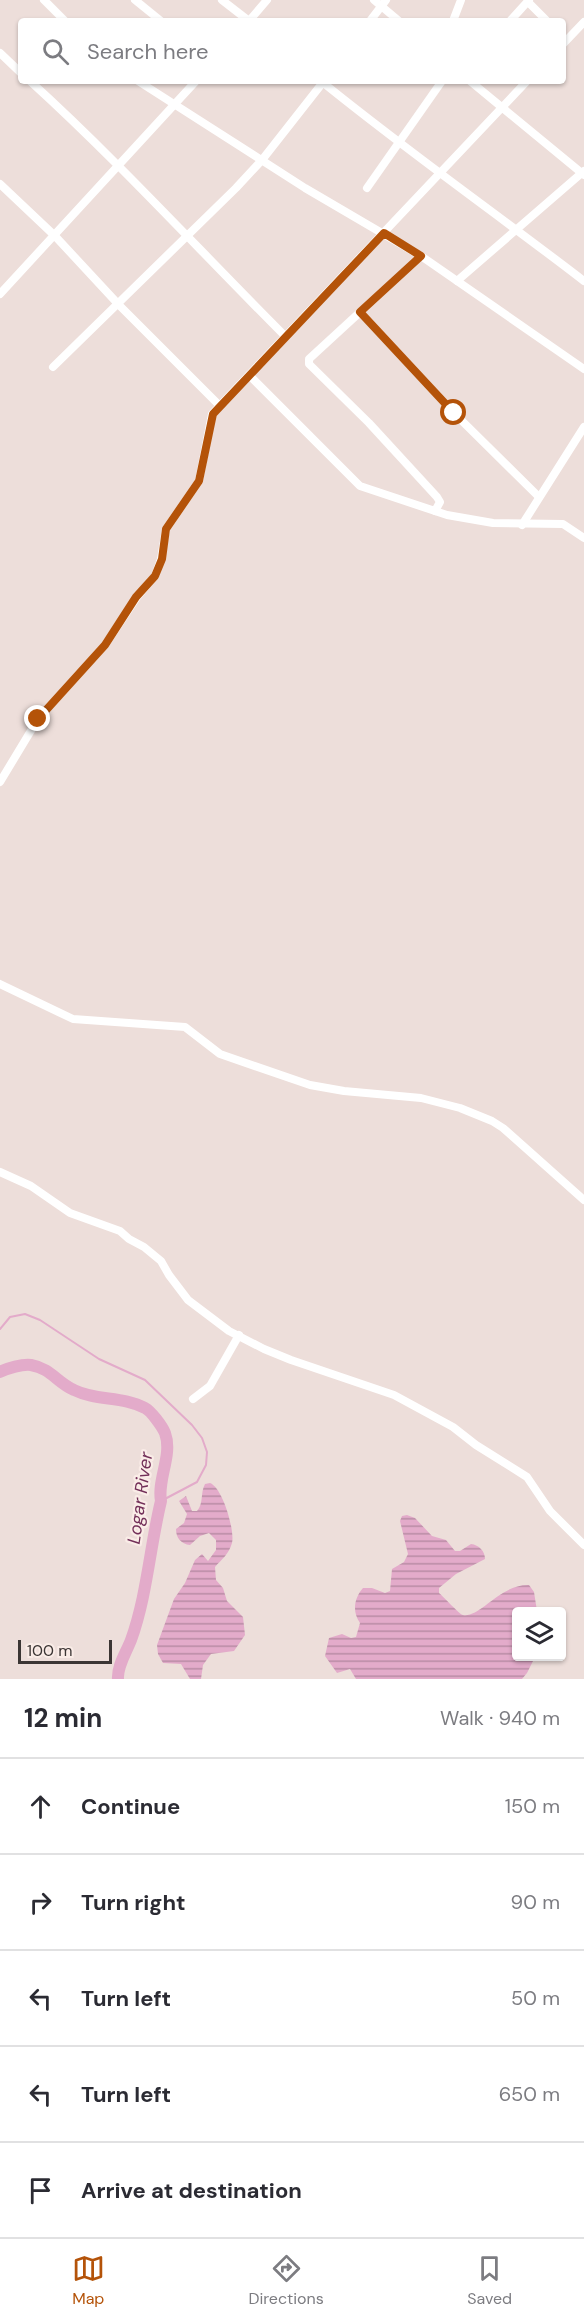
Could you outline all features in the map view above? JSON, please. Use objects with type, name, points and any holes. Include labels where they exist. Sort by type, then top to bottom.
[{"type":"street","points":[[44,0],[62,18]]},
{"type":"street","points":[[135,0],[157,18]]},
{"type":"street","points":[[222,0],[245,18]]},
{"type":"street","points":[[252,18],[267,0]]},
{"type":"street","points":[[454,18],[460,0]]},
{"type":"street","points":[[513,18],[528,1],[544,18]]},
{"type":"street","points":[[372,18],[380,2],[396,18]]},
{"type":"street","points":[[566,38],[584,22]]},
{"type":"street","points":[[0,53],[18,70]]},
{"type":"street","points":[[33,84],[119,166],[285,336]]},
{"type":"street","points":[[143,84],[305,189],[421,256],[584,369]]},
{"type":"street","points":[[0,294],[193,84]]},
{"type":"street","points":[[53,367],[119,305],[236,188],[262,160],[321,84]]},
{"type":"street","points":[[326,84],[438,173],[584,281]]},
{"type":"street","points":[[368,188],[440,84]]},
{"type":"street","points":[[457,281],[583,173],[474,84]]},
{"type":"street","points":[[0,782],[38,719],[105,645],[136,597],[155,576],[162,559],[166,529],[199,481],[213,414],[219,405],[524,84]]},
{"type":"street","points":[[0,184],[55,236],[119,305],[219,405]]},
{"type":"street","points":[[421,256],[309,359],[309,364],[369,423],[437,497],[440,502],[435,511]]},
{"type":"street","points":[[360,312],[454,413],[539,497]]},
{"type":"street","points":[[249,375],[360,486],[435,511],[492,524],[563,524],[584,538]]},
{"type":"street","points":[[522,525],[584,427]]},
{"type":"street","points":[[0,984],[73,1019],[185,1027],[220,1054],[310,1085],[345,1091],[421,1098],[460,1108],[492,1120],[503,1128],[584,1200]]},
{"type":"street","points":[[0,1172],[32,1186],[70,1213],[120,1231],[144,1247],[161,1261],[188,1300],[222,1327],[291,1360],[394,1395],[453,1427],[476,1445],[527,1477],[550,1510],[584,1545]]},
{"type":"street","points":[[193,1399],[210,1386],[239,1335]]},
{"type":"shaded area","points":[[210,1483],[223,1501],[230,1520],[232,1537],[229,1550],[215,1567],[216,1580],[223,1588],[227,1601],[243,1617],[245,1635],[234,1651],[211,1654],[203,1665],[201,1679],[190,1679],[181,1664],[163,1663],[158,1654],[157,1645],[174,1599],[185,1583],[195,1560],[202,1554],[208,1561],[216,1550],[216,1540],[209,1533],[200,1536],[190,1545],[182,1542],[176,1532],[176,1529],[184,1523],[187,1514],[179,1501],[186,1496],[192,1511],[197,1511],[205,1484]]},
{"type":"shaded area","points":[[402,1516],[415,1518],[432,1536],[446,1540],[455,1551],[460,1551],[471,1544],[483,1551],[485,1559],[456,1574],[439,1588],[439,1593],[461,1614],[470,1615],[509,1590],[529,1585],[534,1592],[536,1607],[512,1607],[512,1661],[533,1661],[522,1679],[356,1679],[350,1669],[337,1673],[325,1656],[329,1638],[342,1634],[351,1638],[356,1637],[360,1623],[355,1605],[363,1588],[372,1588],[385,1593],[390,1591],[392,1569],[404,1562],[408,1554],[400,1521]]},
{"type":"waterway","points":[[0,1329],[10,1317],[25,1314],[40,1320],[99,1359],[145,1380],[192,1425],[202,1438],[207,1452],[206,1465],[197,1482],[161,1501]]},
{"type":"waterway","name":"Logar River","points":[[0,1372],[23,1365],[38,1367],[68,1387],[82,1393],[137,1404],[145,1408],[165,1433],[167,1450],[161,1484],[161,1501],[145,1589],[131,1640],[120,1664],[118,1679]]},
{"type":"route","points":[[38,719],[105,645],[136,597],[155,576],[162,559],[166,529],[199,481],[213,414],[219,405],[384,233],[421,256],[360,312],[454,413]]}]
